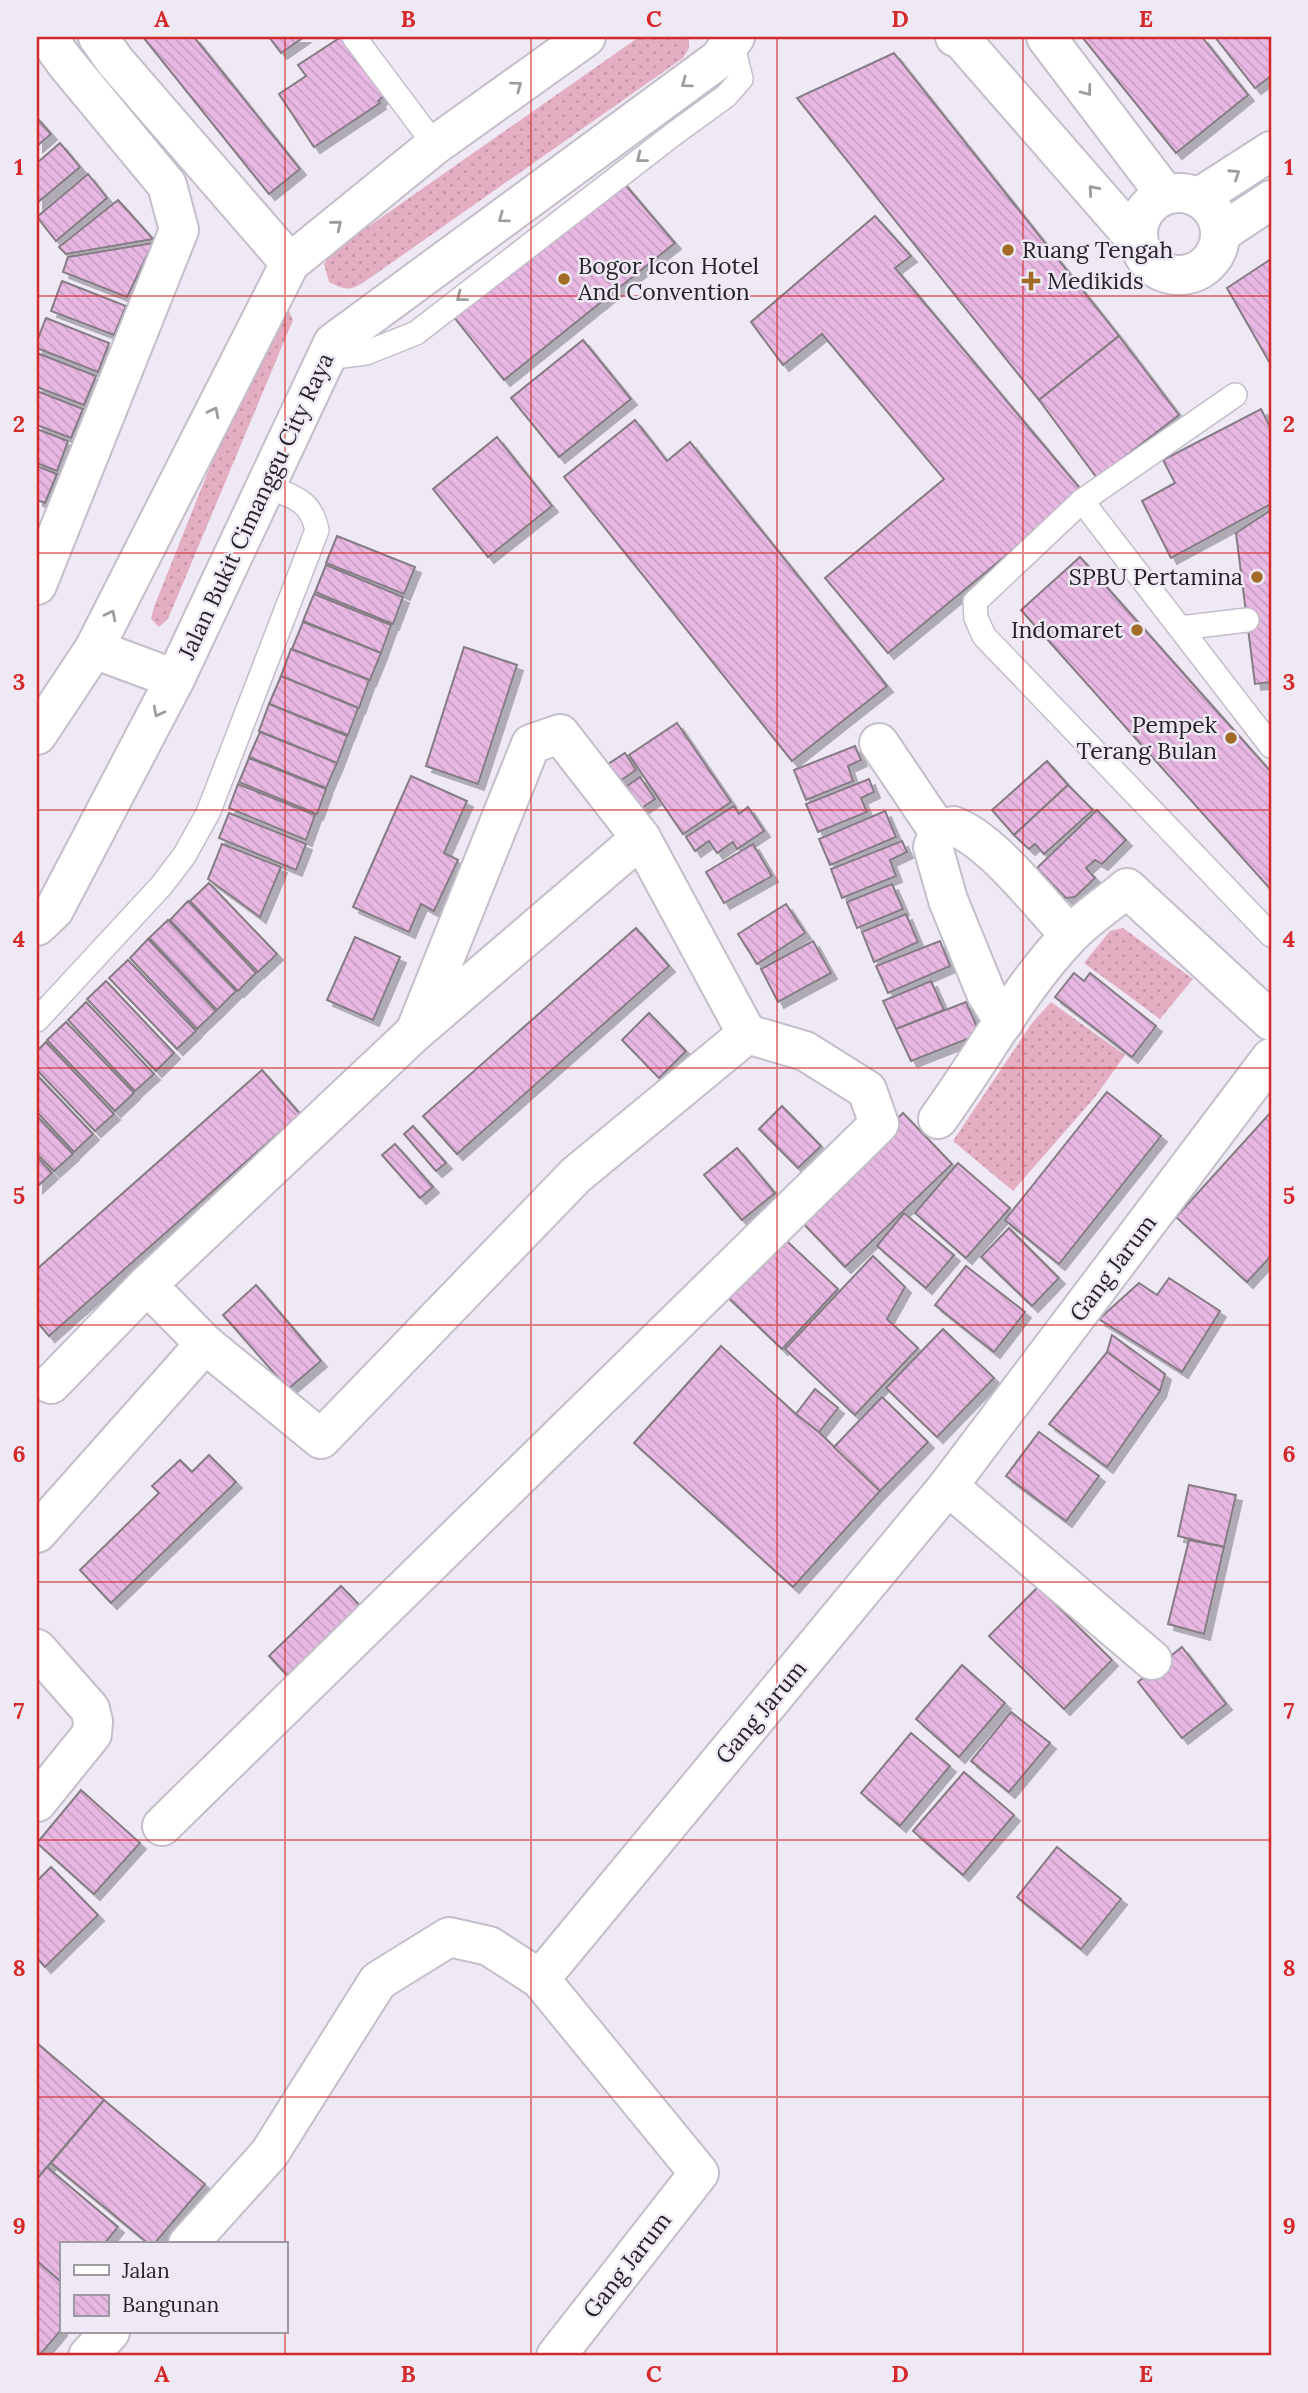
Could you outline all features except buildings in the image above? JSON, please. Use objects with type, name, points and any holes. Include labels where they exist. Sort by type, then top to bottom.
[{"type":"street","points":[[37,585],[179,230],[167,185],[47,37]]},
{"type":"street","points":[[37,735],[94,649],[290,264],[435,145],[586,37]]},
{"type":"street","points":[[955,37],[960,38],[1138,242]]},
{"type":"street","points":[[1046,37],[1181,196],[1214,212],[1220,233],[1214,256],[1195,273],[1171,275],[1159,271],[1141,253],[1138,242],[1138,226],[1143,213],[1152,202],[1181,196],[1271,150]]},
{"type":"street","name":"Jalan Bukit Cimanggu City Raya","points":[[37,926],[54,909],[175,679],[333,343],[719,59],[733,39]]},
{"type":"street","points":[[87,89],[108,50],[290,264]]},
{"type":"street","points":[[1220,233],[1271,200]]},
{"type":"street","points":[[94,649],[175,679]]},
{"type":"street","points":[[162,1826],[879,1124],[867,1090],[805,1051],[747,1034],[641,838],[560,734],[531,744],[415,1032]]},
{"type":"street","points":[[879,743],[939,832]]},
{"type":"street","points":[[1004,1022],[986,993],[948,900],[933,847],[939,832],[953,826],[967,831],[999,859],[1070,935]]},
{"type":"street","points":[[41,1384],[415,1032],[641,838]]},
{"type":"street","points":[[938,1119],[1015,1003],[1070,935],[1127,888],[1271,1021]]},
{"type":"street","points":[[147,1285],[205,1343],[321,1439],[576,1175],[747,1034]]},
{"type":"street","name":"Gang Jarum","points":[[555,2356],[699,2173],[540,1979],[948,1486],[1271,1058]]},
{"type":"street","points":[[37,1533],[205,1343]]},
{"type":"street","points":[[948,1486],[1152,1660]]},
{"type":"street","points":[[37,1649],[90,1709],[93,1721],[92,1734],[37,1802]]},
{"type":"street","points":[[190,2242],[269,2154],[377,1981],[449,1937],[488,1946],[540,1979]]},
{"type":"street","points":[[88,2356],[108,2334]]},
{"type":"lane","points":[[354,37],[435,145]]},
{"type":"lane","points":[[1235,395],[1082,501],[975,602],[976,618],[985,636],[1271,935]]},
{"type":"lane","points":[[37,1020],[161,886],[184,856],[208,813],[317,530],[315,517],[305,503],[266,486]]},
{"type":"lane","points":[[1082,501],[1271,746]]},
{"type":"lane","points":[[1180,628],[1247,620]]},
{"type":"shaded area","points":[[639,37],[689,37],[689,48],[683,58],[367,280],[348,288],[329,282],[324,264],[332,252]]},
{"type":"shaded area","points":[[280,308],[288,309],[293,320],[168,619],[159,627],[151,619],[154,607],[271,314]]},
{"type":"shaded area","points":[[1123,928],[1193,979],[1160,1019],[1084,963],[1110,931]]},
{"type":"shaded area","points":[[1051,1002],[1125,1055],[1095,1097],[1013,1191],[953,1141],[1032,1023]]},
{"type":"place","name":"Ruang Tengah","points":[[1008,250]]},
{"type":"place","name":"Bogor Icon Hotel And Convention","points":[[564,279]]},
{"type":"place","name":"Medikids","points":[[1031,281]]},
{"type":"place","name":"SPBU Pertamina","points":[[1257,577]]},
{"type":"place","name":"Indomaret","points":[[1137,630]]},
{"type":"place","name":"Pempek Terang Bulan","points":[[1231,738]]}]
